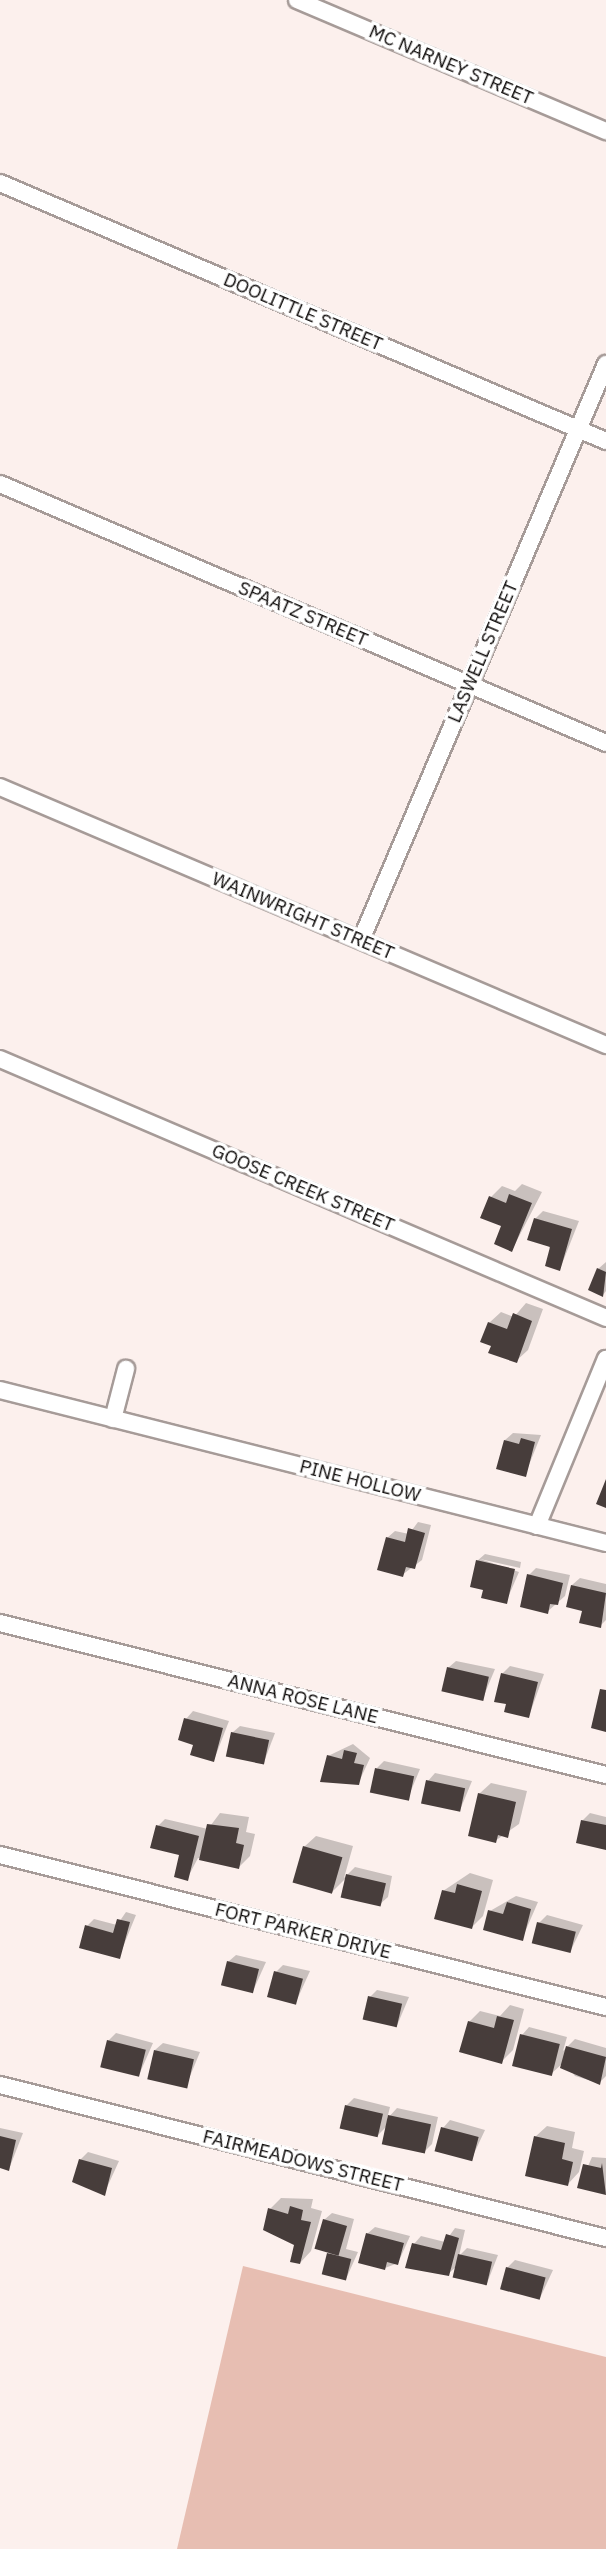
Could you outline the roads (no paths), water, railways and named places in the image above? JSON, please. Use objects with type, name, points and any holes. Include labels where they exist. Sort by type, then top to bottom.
[{"type":"street","name":"MC NARNEY STREET","points":[[297,0],[606,131]]},
{"type":"street","name":"DOOLITTLE STREET","points":[[0,183],[606,441]]},
{"type":"street","name":"LASWELL STREET","points":[[361,940],[606,364]]},
{"type":"street","name":"SPAATZ STREET","points":[[0,484],[606,743]]},
{"type":"street","name":"WAINWRIGHT STREET","points":[[0,787],[606,1045]]},
{"type":"street","name":"GOOSE CREEK STREET","points":[[0,1059],[606,1318]]},
{"type":"street","points":[[537,1526],[606,1359]]},
{"type":"street","points":[[113,1419],[126,1368]]},
{"type":"street","name":"PINE HOLLOW","points":[[0,1390],[606,1543]]},
{"type":"street","name":"ANNA ROSE LANE","points":[[0,1623],[606,1775]]},
{"type":"street","name":"FORT PARKER DRIVE","points":[[0,1855],[606,2007]]},
{"type":"street","name":"FAIRMEADOWS STREET","points":[[0,2085],[606,2238]]}]
